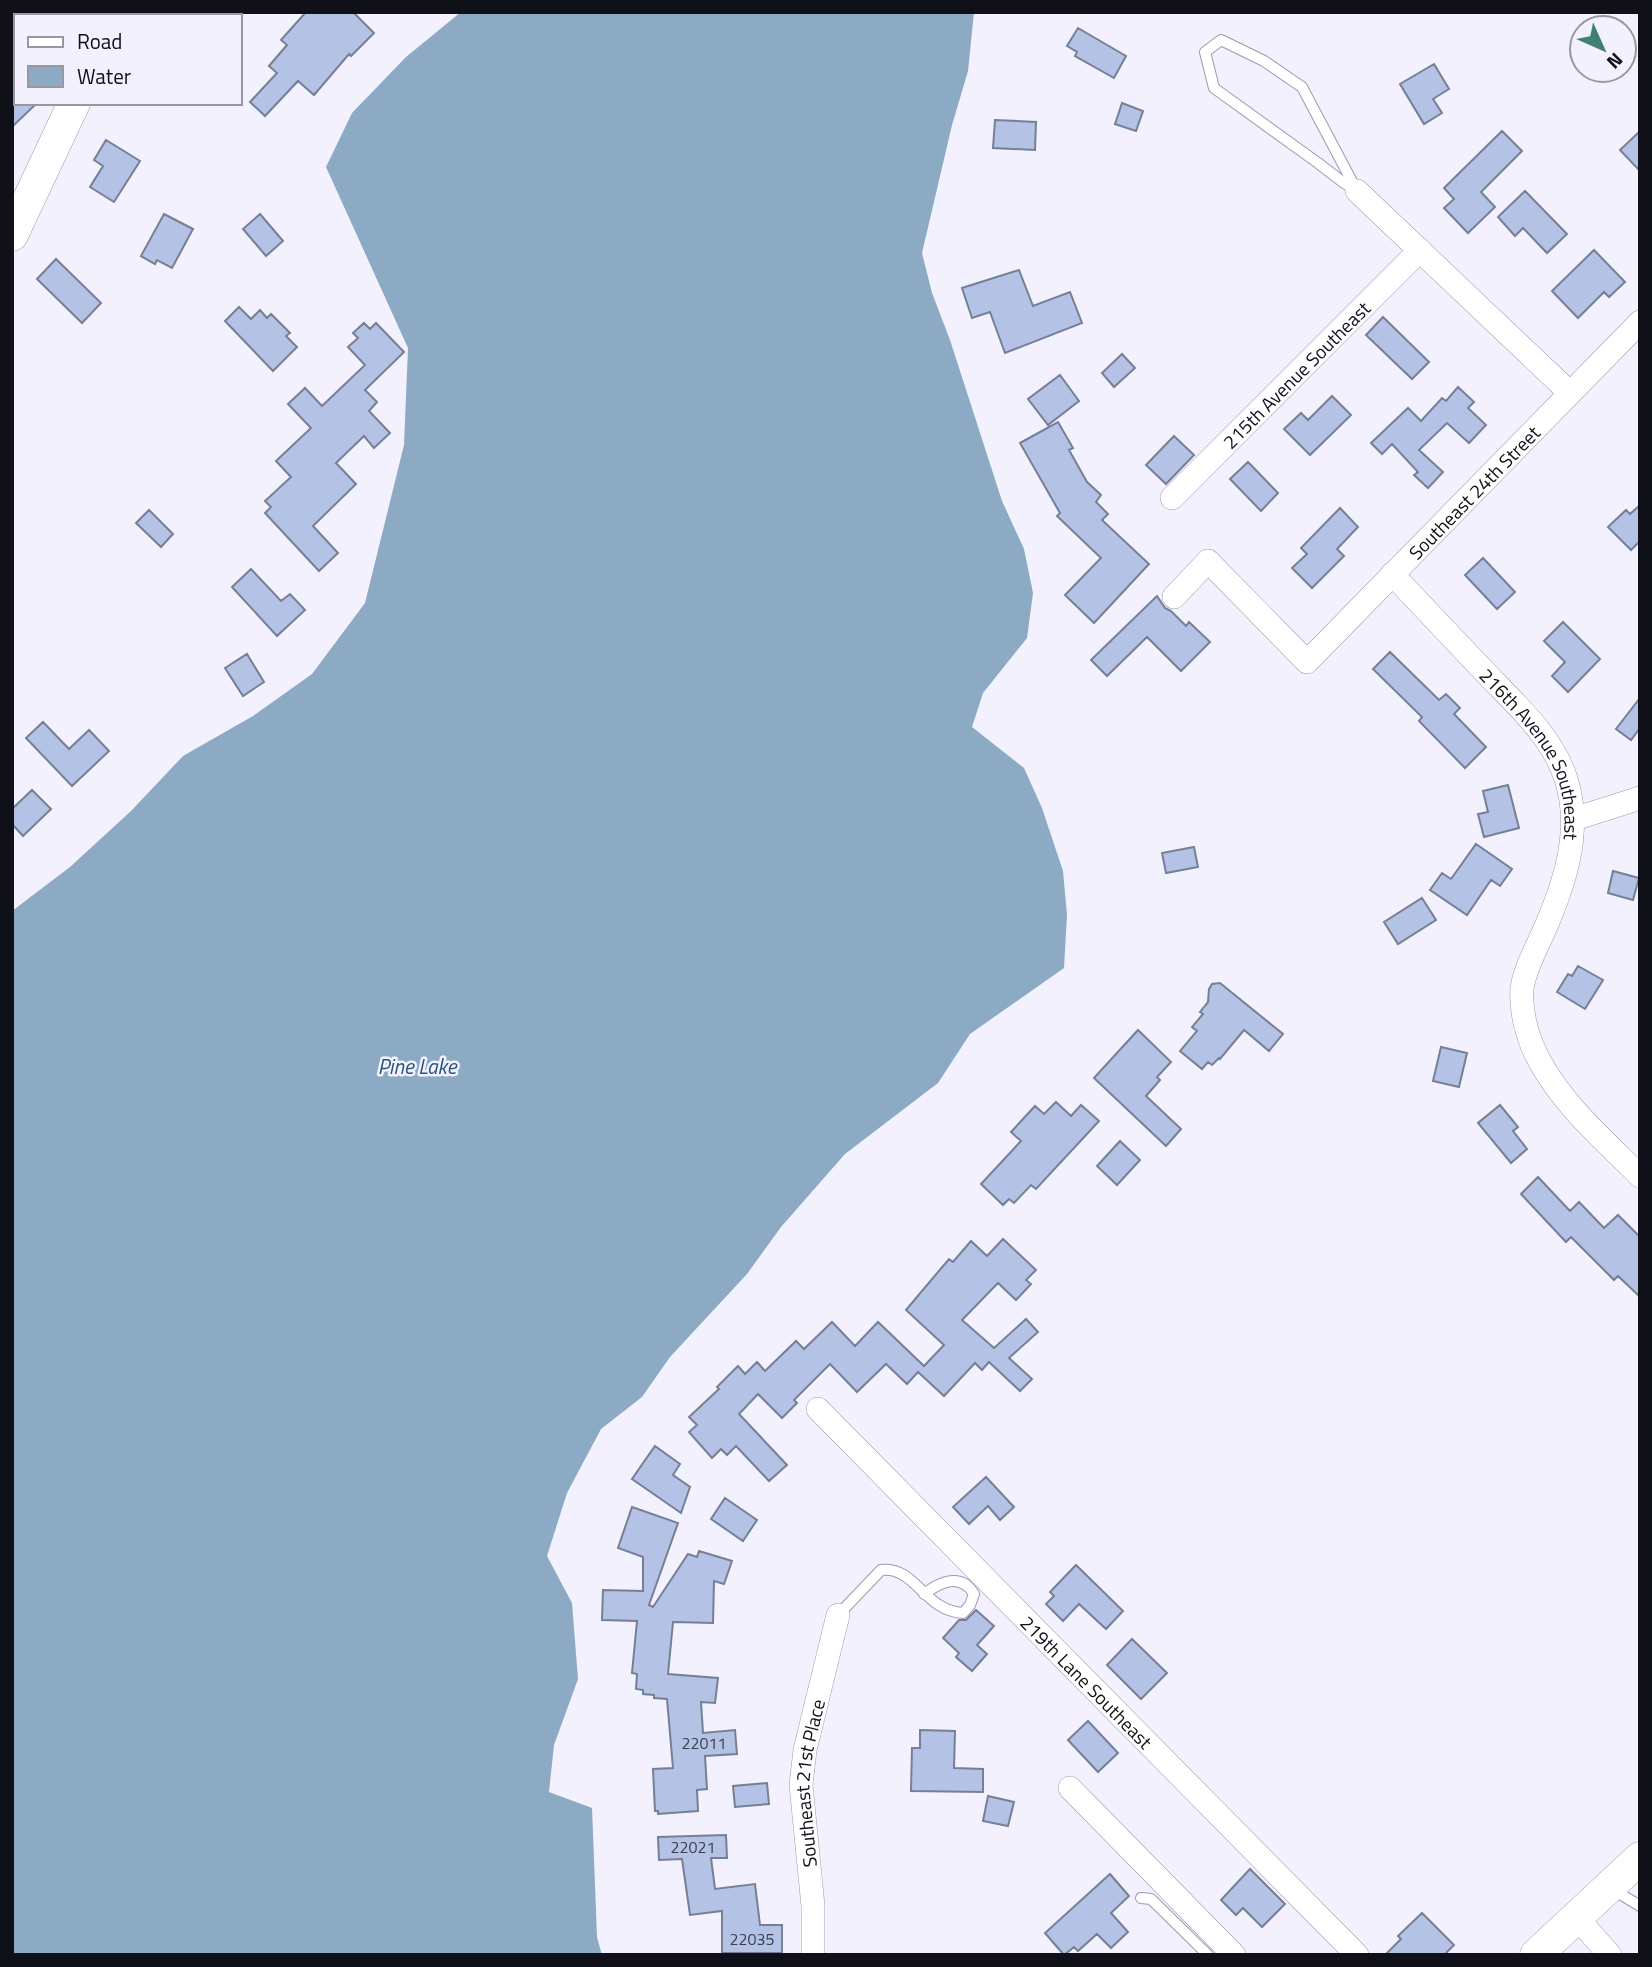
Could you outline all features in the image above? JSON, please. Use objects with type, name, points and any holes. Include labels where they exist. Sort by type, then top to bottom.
[{"type":"street","points":[[12,235],[73,105]]},
{"type":"street","points":[[1357,191],[1569,392]]},
{"type":"street","name":"215th Avenue Southeast","points":[[1172,498],[1420,250]]},
{"type":"street","name":"Southeast 24th Street","points":[[1174,597],[1208,561],[1307,662],[1640,322]]},
{"type":"street","name":"216th Avenue Southeast","points":[[1392,574],[1541,731],[1566,777],[1574,819],[1570,853],[1560,890],[1522,987],[1522,1008],[1537,1057],[1552,1082],[1568,1103],[1640,1176]]},
{"type":"street","points":[[1574,819],[1640,798]]},
{"type":"street","name":"219th Lane Southeast","points":[[818,1409],[1357,1955]]},
{"type":"street","name":"Southeast 21st Place","points":[[814,1955],[813,1906],[801,1785],[805,1750],[838,1615]]},
{"type":"street","points":[[1070,1788],[1234,1955]]},
{"type":"street","points":[[1536,1955],[1640,1858]]},
{"type":"street","points":[[1577,1918],[1610,1955]]},
{"type":"lane","points":[[1221,40],[1264,61],[1302,87],[1357,191],[1213,88],[1205,52],[1221,40]]},
{"type":"lane","points":[[838,1615],[881,1570],[892,1569],[904,1574],[924,1594]]},
{"type":"lane","points":[[1609,1887],[1640,1906]]},
{"type":"lane","points":[[1140,1898],[1151,1899],[1208,1955]]},
{"type":"water","name":"Pine Lake","points":[[461,12],[974,12],[968,71],[952,125],[922,253],[932,293],[1002,501],[1024,549],[1033,593],[1027,638],[983,693],[972,727],[1024,768],[1042,808],[1063,871],[1067,915],[1064,968],[970,1034],[938,1083],[845,1154],[781,1227],[747,1274],[670,1357],[642,1397],[601,1429],[567,1493],[547,1556],[572,1603],[578,1679],[554,1745],[549,1792],[592,1808],[597,1937],[602,1955],[12,1955],[12,911],[70,867],[131,811],[183,756],[253,716],[312,674],[365,603],[404,445],[408,348],[326,167],[352,113],[406,57]]},
{"type":"building","points":[[306,12],[353,12],[374,33],[351,56],[349,54],[314,95],[298,81],[265,116],[250,102],[277,73],[269,66],[287,45],[281,40]]},
{"type":"building","points":[[1078,28],[1126,56],[1114,78],[1075,56],[1077,52],[1067,46]]},
{"type":"building","points":[[1434,64],[1449,89],[1433,99],[1442,113],[1424,124],[1400,84]]},
{"type":"building","points":[[12,103],[35,105],[12,127]]},
{"type":"building","points":[[1122,103],[1143,111],[1136,131],[1115,124]]},
{"type":"building","points":[[995,120],[1036,122],[1035,150],[993,148]]},
{"type":"building","points":[[1502,131],[1522,151],[1481,192],[1495,207],[1468,233],[1444,208],[1454,199],[1444,188]]},
{"type":"building","points":[[1640,131],[1640,171],[1620,150]]},
{"type":"building","points":[[106,140],[140,161],[114,202],[90,187],[103,166],[94,160]]},
{"type":"building","points":[[1525,191],[1567,234],[1547,253],[1523,228],[1515,236],[1498,217]]},
{"type":"building","points":[[164,214],[193,229],[172,268],[157,260],[155,264],[141,256]]},
{"type":"building","points":[[260,214],[283,241],[266,256],[243,229]]},
{"type":"building","points":[[1594,250],[1625,282],[1609,297],[1604,292],[1578,318],[1552,291]]},
{"type":"building","points":[[56,259],[101,303],[82,323],[37,279]]},
{"type":"building","points":[[1019,270],[1033,306],[1070,292],[1082,323],[1005,353],[990,312],[972,318],[962,288]]},
{"type":"building","points":[[239,307],[251,319],[260,310],[267,318],[271,314],[290,333],[286,336],[297,347],[273,371],[225,321]]},
{"type":"building","points":[[1383,317],[1429,362],[1412,379],[1366,335]]},
{"type":"building","points":[[364,323],[370,329],[376,323],[404,352],[365,390],[377,402],[369,411],[390,433],[374,448],[364,436],[336,463],[356,484],[313,526],[338,553],[319,571],[265,513],[271,507],[265,501],[291,477],[276,461],[311,428],[288,404],[305,388],[322,406],[365,365],[348,347],[358,338],[353,333]]},
{"type":"building","points":[[1122,354],[1135,368],[1114,387],[1102,373]]},
{"type":"building","points":[[1060,375],[1079,401],[1048,425],[1028,399]]},
{"type":"building","points":[[1458,387],[1474,402],[1468,408],[1486,425],[1469,443],[1447,423],[1419,450],[1443,472],[1428,488],[1414,475],[1418,472],[1392,444],[1382,454],[1371,443],[1408,408],[1421,421],[1442,398],[1446,401]]},
{"type":"building","points":[[1332,396],[1351,415],[1310,455],[1284,429],[1301,413],[1308,420]]},
{"type":"building","points":[[1058,422],[1073,448],[1069,450],[1087,482],[1101,495],[1096,502],[1108,514],[1102,520],[1149,564],[1094,623],[1065,595],[1101,558],[1057,516],[1060,513],[1020,443]]},
{"type":"building","points":[[1174,436],[1194,455],[1166,484],[1146,465]]},
{"type":"building","points":[[1248,462],[1278,493],[1261,511],[1230,479]]},
{"type":"building","points":[[1640,505],[1640,541],[1631,550],[1608,527],[1626,510],[1630,514]]},
{"type":"building","points":[[1340,508],[1358,527],[1337,549],[1344,556],[1312,588],[1292,568],[1307,554],[1301,548]]},
{"type":"building","points":[[149,510],[173,534],[161,547],[136,523]]},
{"type":"building","points":[[1483,558],[1515,592],[1497,609],[1465,575]]},
{"type":"building","points":[[251,569],[281,601],[290,594],[305,610],[277,636],[232,587]]},
{"type":"building","points":[[1157,596],[1165,608],[1186,626],[1189,622],[1210,642],[1181,671],[1147,637],[1107,676],[1091,660]]},
{"type":"building","points":[[1563,622],[1600,659],[1568,692],[1552,676],[1565,662],[1544,641]]},
{"type":"building","points":[[1390,652],[1439,700],[1446,694],[1460,708],[1454,714],[1486,747],[1465,768],[1419,721],[1422,717],[1373,669]]},
{"type":"building","points":[[247,654],[264,682],[243,696],[225,668]]},
{"type":"building","points":[[1640,698],[1640,728],[1631,740],[1616,729]]},
{"type":"building","points":[[43,722],[69,749],[89,730],[109,751],[72,786],[26,738]]},
{"type":"building","points":[[1508,785],[1519,828],[1484,837],[1478,814],[1488,812],[1483,791]]},
{"type":"building","points":[[32,790],[51,809],[23,836],[12,824],[12,809]]},
{"type":"building","points":[[1476,844],[1512,869],[1500,886],[1491,880],[1467,915],[1430,890],[1442,873],[1451,879]]},
{"type":"building","points":[[1194,847],[1198,867],[1166,873],[1162,853]]},
{"type":"building","points":[[1613,871],[1639,878],[1633,900],[1608,893]]},
{"type":"building","points":[[1422,898],[1436,920],[1398,944],[1384,922]]},
{"type":"building","points":[[1578,966],[1603,980],[1585,1009],[1557,992],[1568,974],[1572,976]]},
{"type":"building","points":[[1220,983],[1283,1034],[1269,1051],[1244,1030],[1220,1059],[1212,1065],[1208,1062],[1202,1069],[1180,1051],[1197,1031],[1192,1027],[1203,1014],[1200,1012],[1208,1002],[1209,989],[1212,984]]},
{"type":"building","points":[[1138,1030],[1171,1062],[1157,1077],[1160,1080],[1146,1096],[1181,1129],[1166,1146],[1094,1078]]},
{"type":"building","points":[[1441,1047],[1467,1053],[1459,1087],[1433,1081]]},
{"type":"building","points":[[1056,1102],[1071,1116],[1081,1105],[1099,1121],[1036,1189],[1031,1185],[1014,1203],[1009,1199],[1003,1205],[981,1184],[1021,1141],[1011,1132],[1035,1106],[1044,1114]]},
{"type":"building","points":[[1500,1105],[1518,1127],[1513,1131],[1527,1149],[1511,1163],[1478,1123]]},
{"type":"building","points":[[1120,1141],[1140,1160],[1117,1185],[1097,1166]]},
{"type":"building","points":[[1538,1177],[1570,1211],[1579,1202],[1604,1228],[1618,1215],[1640,1237],[1640,1297],[1618,1276],[1614,1280],[1571,1237],[1566,1242],[1521,1194]]},
{"type":"building","points":[[1003,1239],[1036,1270],[1026,1280],[1031,1284],[1016,1300],[998,1283],[962,1320],[994,1348],[1026,1319],[1038,1332],[1009,1358],[1032,1379],[1020,1391],[989,1362],[982,1370],[975,1363],[944,1396],[918,1372],[907,1384],[886,1364],[857,1392],[830,1364],[794,1400],[797,1403],[782,1418],[758,1394],[739,1414],[787,1465],[769,1481],[736,1446],[727,1455],[721,1449],[712,1458],[689,1432],[697,1425],[689,1417],[719,1389],[717,1387],[738,1366],[745,1374],[757,1362],[765,1371],[796,1341],[804,1349],[832,1322],[855,1346],[878,1322],[924,1366],[944,1345],[906,1310],[949,1259],[953,1262],[971,1241],[987,1256]]},
{"type":"building","points":[[655,1446],[680,1464],[673,1475],[690,1487],[681,1513],[632,1479]]},
{"type":"building","points":[[986,1477],[1014,1507],[1000,1520],[988,1506],[969,1524],[953,1507]]},
{"type":"building","points":[[725,1498],[757,1520],[743,1541],[711,1519]]},
{"type":"building","points":[[632,1507],[678,1523],[649,1605],[653,1607],[688,1554],[697,1557],[699,1551],[732,1561],[724,1584],[714,1581],[713,1623],[673,1622],[668,1674],[718,1678],[715,1703],[701,1702],[703,1733],[735,1730],[737,1754],[705,1756],[707,1789],[697,1790],[698,1811],[658,1814],[658,1811],[655,1811],[653,1769],[673,1768],[667,1699],[654,1698],[654,1695],[643,1694],[643,1690],[636,1689],[637,1674],[632,1673],[637,1621],[602,1620],[603,1590],[643,1591],[643,1557],[618,1548]]},
{"type":"building","points":[[1076,1565],[1123,1611],[1106,1629],[1079,1604],[1063,1621],[1046,1604],[1054,1596],[1050,1592]]},
{"type":"building","points":[[976,1610],[994,1626],[977,1645],[987,1654],[972,1671],[956,1657],[959,1653],[943,1638],[959,1620],[966,1620]]},
{"type":"building","points":[[1132,1639],[1167,1673],[1141,1699],[1107,1665]]},
{"type":"building","points":[[1088,1721],[1118,1753],[1098,1772],[1068,1740]]},
{"type":"building","points":[[920,1730],[955,1731],[954,1768],[983,1769],[983,1792],[911,1791],[912,1748],[920,1748]]},
{"type":"building","points":[[767,1783],[769,1804],[735,1807],[733,1786]]},
{"type":"building","points":[[988,1796],[1014,1802],[1008,1826],[983,1821]]},
{"type":"building","points":[[726,1835],[727,1858],[711,1858],[715,1889],[755,1884],[760,1925],[782,1925],[782,1953],[722,1953],[722,1911],[690,1915],[682,1859],[659,1860],[658,1837]]},
{"type":"building","points":[[1250,1869],[1285,1904],[1262,1927],[1243,1908],[1236,1915],[1221,1900]]},
{"type":"building","points":[[1110,1874],[1129,1896],[1111,1913],[1128,1932],[1111,1948],[1097,1934],[1078,1951],[1074,1947],[1064,1955],[1045,1933]]},
{"type":"building","points":[[1422,1913],[1454,1945],[1444,1955],[1385,1955],[1401,1939],[1398,1936]]}]
